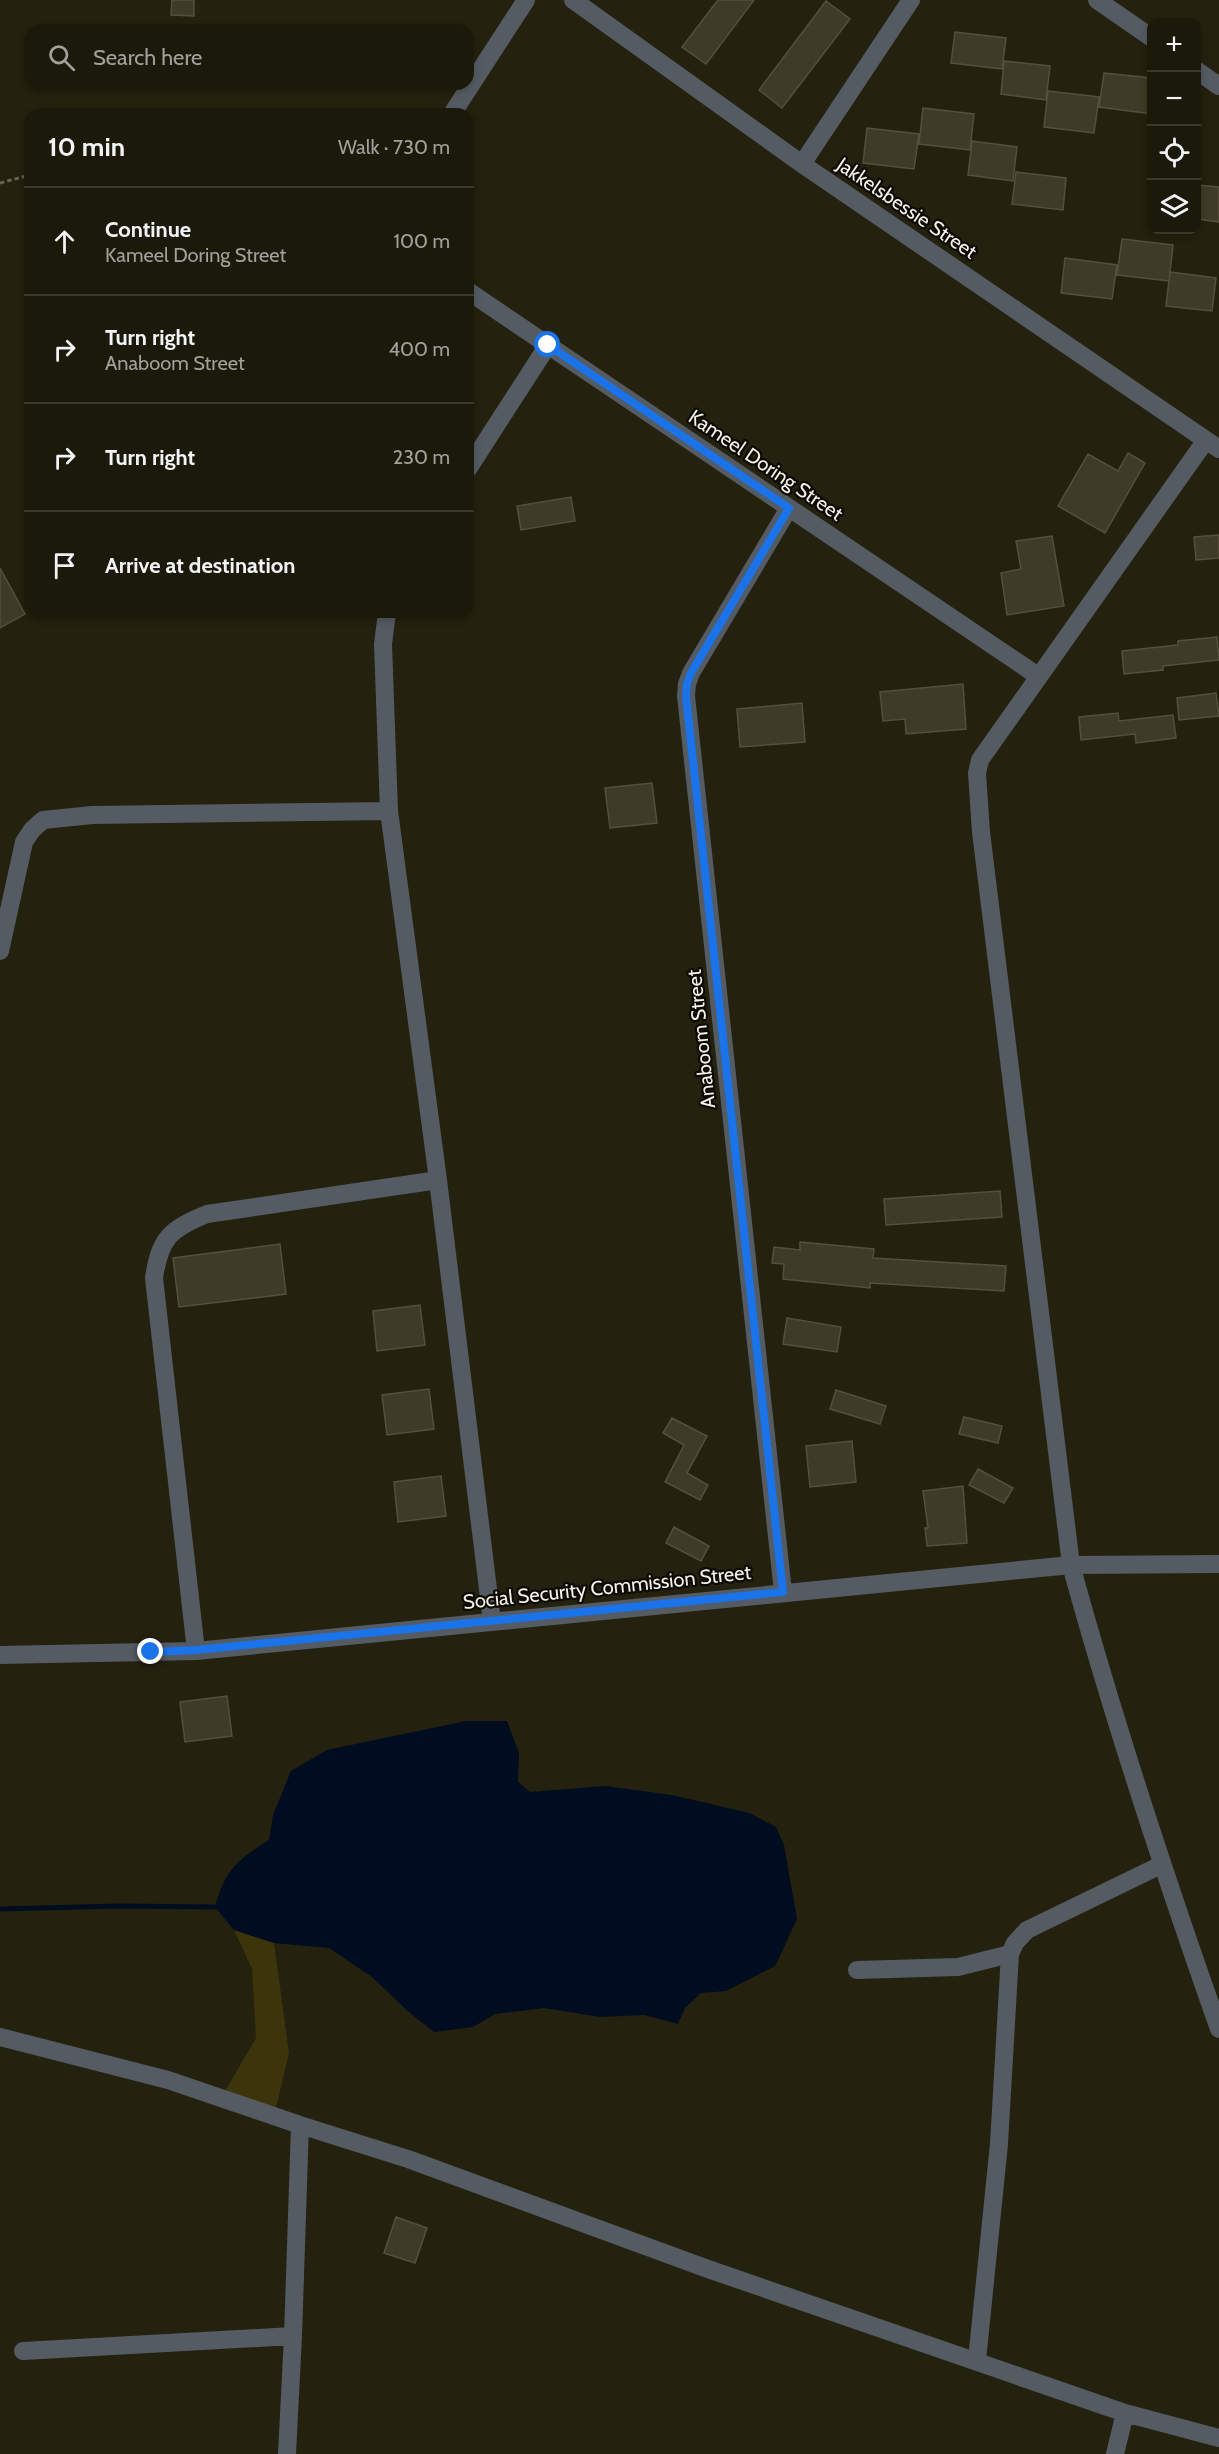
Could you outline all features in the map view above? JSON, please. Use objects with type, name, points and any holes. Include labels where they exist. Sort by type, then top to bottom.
[{"type":"street","points":[[474,80],[526,0]]},
{"type":"street","name":"Jakkelsbessie Street","points":[[573,0],[802,164],[1212,444]]},
{"type":"street","points":[[802,164],[911,0]]},
{"type":"street","points":[[1097,0],[1147,35]]},
{"type":"street","points":[[1200,72],[1219,86]]},
{"type":"street","points":[[456,108],[468,90]]},
{"type":"street","name":"Kameel Doring Street","points":[[474,295],[1038,676]]},
{"type":"street","points":[[474,460],[548,345]]},
{"type":"street","points":[[1212,444],[1038,676],[980,760],[977,773],[981,832],[1071,1565],[1093,1645],[1161,1865],[1219,2029]]},
{"type":"street","name":"Anaboom Street","points":[[783,1592],[686,696],[691,673],[789,508]]},
{"type":"street","points":[[386,618],[383,644],[389,811],[438,1180],[492,1622]]},
{"type":"street","points":[[0,951],[24,842],[43,820],[148,813],[389,811]]},
{"type":"street","points":[[196,1650],[154,1278],[157,1257],[165,1240],[180,1225],[207,1214],[438,1180]]},
{"type":"street","name":"Social Security Commission Street","points":[[0,1655],[196,1650],[1071,1565],[1219,1564]]},
{"type":"street","points":[[977,2360],[999,2144],[1010,1954],[1015,1943],[1027,1930],[1161,1865]]},
{"type":"street","points":[[857,1970],[958,1967],[1010,1954]]},
{"type":"street","points":[[0,2037],[168,2080],[408,2159],[708,2269],[1125,2413],[1219,2438]]},
{"type":"street","points":[[287,2454],[300,2125]]},
{"type":"street","points":[[23,2352],[293,2336]]},
{"type":"street","points":[[1115,2454],[1125,2413]]},
{"type":"path","points":[[0,183],[24,177]]},
{"type":"shaded area","points":[[234,1930],[274,1943],[289,2053],[274,2116],[221,2098],[256,2038],[252,1969]]},
{"type":"water","points":[[466,1721],[507,1721],[519,1753],[518,1782],[530,1792],[605,1786],[672,1795],[749,1813],[776,1827],[784,1845],[797,1919],[775,1966],[726,1991],[701,1993],[685,2008],[678,2024],[644,2015],[601,2017],[544,2008],[495,2014],[473,2027],[434,2032],[372,1977],[329,1948],[274,1943],[234,1930],[215,1907],[223,1884],[234,1867],[240,1860],[269,1840],[273,1815],[291,1771],[327,1750]]},
{"type":"building","points":[[172,0],[194,0],[194,16],[171,15]]},
{"type":"building","points":[[718,0],[754,0],[706,64],[682,47]]},
{"type":"building","points":[[826,1],[850,19],[782,108],[759,90]]},
{"type":"building","points":[[955,32],[1006,38],[1002,69],[951,63]]},
{"type":"building","points":[[1004,61],[1050,66],[1046,100],[1001,94]]},
{"type":"building","points":[[1104,73],[1147,77],[1147,113],[1099,107]]},
{"type":"building","points":[[1048,91],[1099,97],[1094,133],[1044,127]]},
{"type":"building","points":[[923,108],[974,114],[970,150],[919,144]]},
{"type":"building","points":[[867,128],[919,134],[914,169],[863,163]]},
{"type":"building","points":[[972,141],[1017,147],[1013,181],[968,175]]},
{"type":"building","points":[[1016,172],[1066,178],[1063,210],[1012,204]]},
{"type":"building","points":[[1201,185],[1219,187],[1219,222],[1201,220]]},
{"type":"building","points":[[1122,239],[1173,245],[1169,281],[1117,275]]},
{"type":"building","points":[[1065,258],[1117,265],[1112,299],[1061,293]]},
{"type":"building","points":[[1170,272],[1216,278],[1212,311],[1166,306]]},
{"type":"building","points":[[1128,453],[1145,463],[1105,533],[1058,506],[1088,454],[1118,471]]},
{"type":"building","points":[[571,497],[575,521],[521,530],[517,506]]},
{"type":"building","points":[[1219,535],[1219,558],[1196,560],[1194,537]]},
{"type":"building","points":[[1052,536],[1064,606],[1007,615],[1001,573],[1021,569],[1016,541]]},
{"type":"building","points":[[0,568],[24,615],[0,628]]},
{"type":"building","points":[[1217,637],[1219,660],[1163,666],[1163,670],[1124,674],[1122,651],[1178,645],[1178,641]]},
{"type":"building","points":[[963,684],[966,729],[906,734],[905,719],[883,721],[880,692]]},
{"type":"building","points":[[1216,693],[1219,716],[1179,720],[1177,698]]},
{"type":"building","points":[[802,703],[805,742],[740,747],[737,709]]},
{"type":"building","points":[[1118,713],[1119,721],[1173,715],[1176,738],[1136,743],[1135,734],[1081,740],[1079,717]]},
{"type":"building","points":[[652,783],[657,823],[610,828],[605,788]]},
{"type":"building","points":[[1000,1191],[1002,1217],[886,1225],[884,1199]]},
{"type":"building","points":[[800,1242],[874,1249],[873,1258],[1006,1266],[1004,1291],[870,1283],[870,1288],[783,1279],[784,1264],[772,1263],[774,1247],[800,1250]]},
{"type":"building","points":[[280,1244],[286,1294],[179,1307],[173,1258]]},
{"type":"building","points":[[420,1305],[425,1345],[377,1351],[373,1311]]},
{"type":"building","points":[[787,1318],[841,1327],[837,1352],[783,1344]]},
{"type":"building","points":[[429,1389],[434,1429],[387,1435],[382,1395]]},
{"type":"building","points":[[836,1390],[886,1406],[880,1424],[830,1409]]},
{"type":"building","points":[[964,1417],[1002,1426],[998,1443],[959,1434]]},
{"type":"building","points":[[672,1418],[707,1436],[687,1473],[708,1485],[700,1500],[665,1482],[684,1445],[663,1433]]},
{"type":"building","points":[[852,1441],[856,1482],[810,1487],[806,1446]]},
{"type":"building","points":[[978,1469],[1013,1488],[1004,1503],[969,1485]]},
{"type":"building","points":[[441,1476],[446,1516],[398,1522],[394,1482]]},
{"type":"building","points":[[963,1486],[967,1543],[927,1546],[925,1528],[928,1528],[923,1491]]},
{"type":"building","points":[[674,1527],[709,1546],[701,1561],[666,1543]]},
{"type":"building","points":[[227,1696],[232,1736],[185,1742],[180,1702]]},
{"type":"building","points":[[396,2217],[427,2228],[415,2263],[384,2253]]},
{"type":"waterway","points":[[0,1909],[118,1906],[215,1907]]},
{"type":"route","points":[[151,1652],[196,1650],[492,1622],[783,1592],[686,696],[691,673],[789,508],[548,345]]}]
